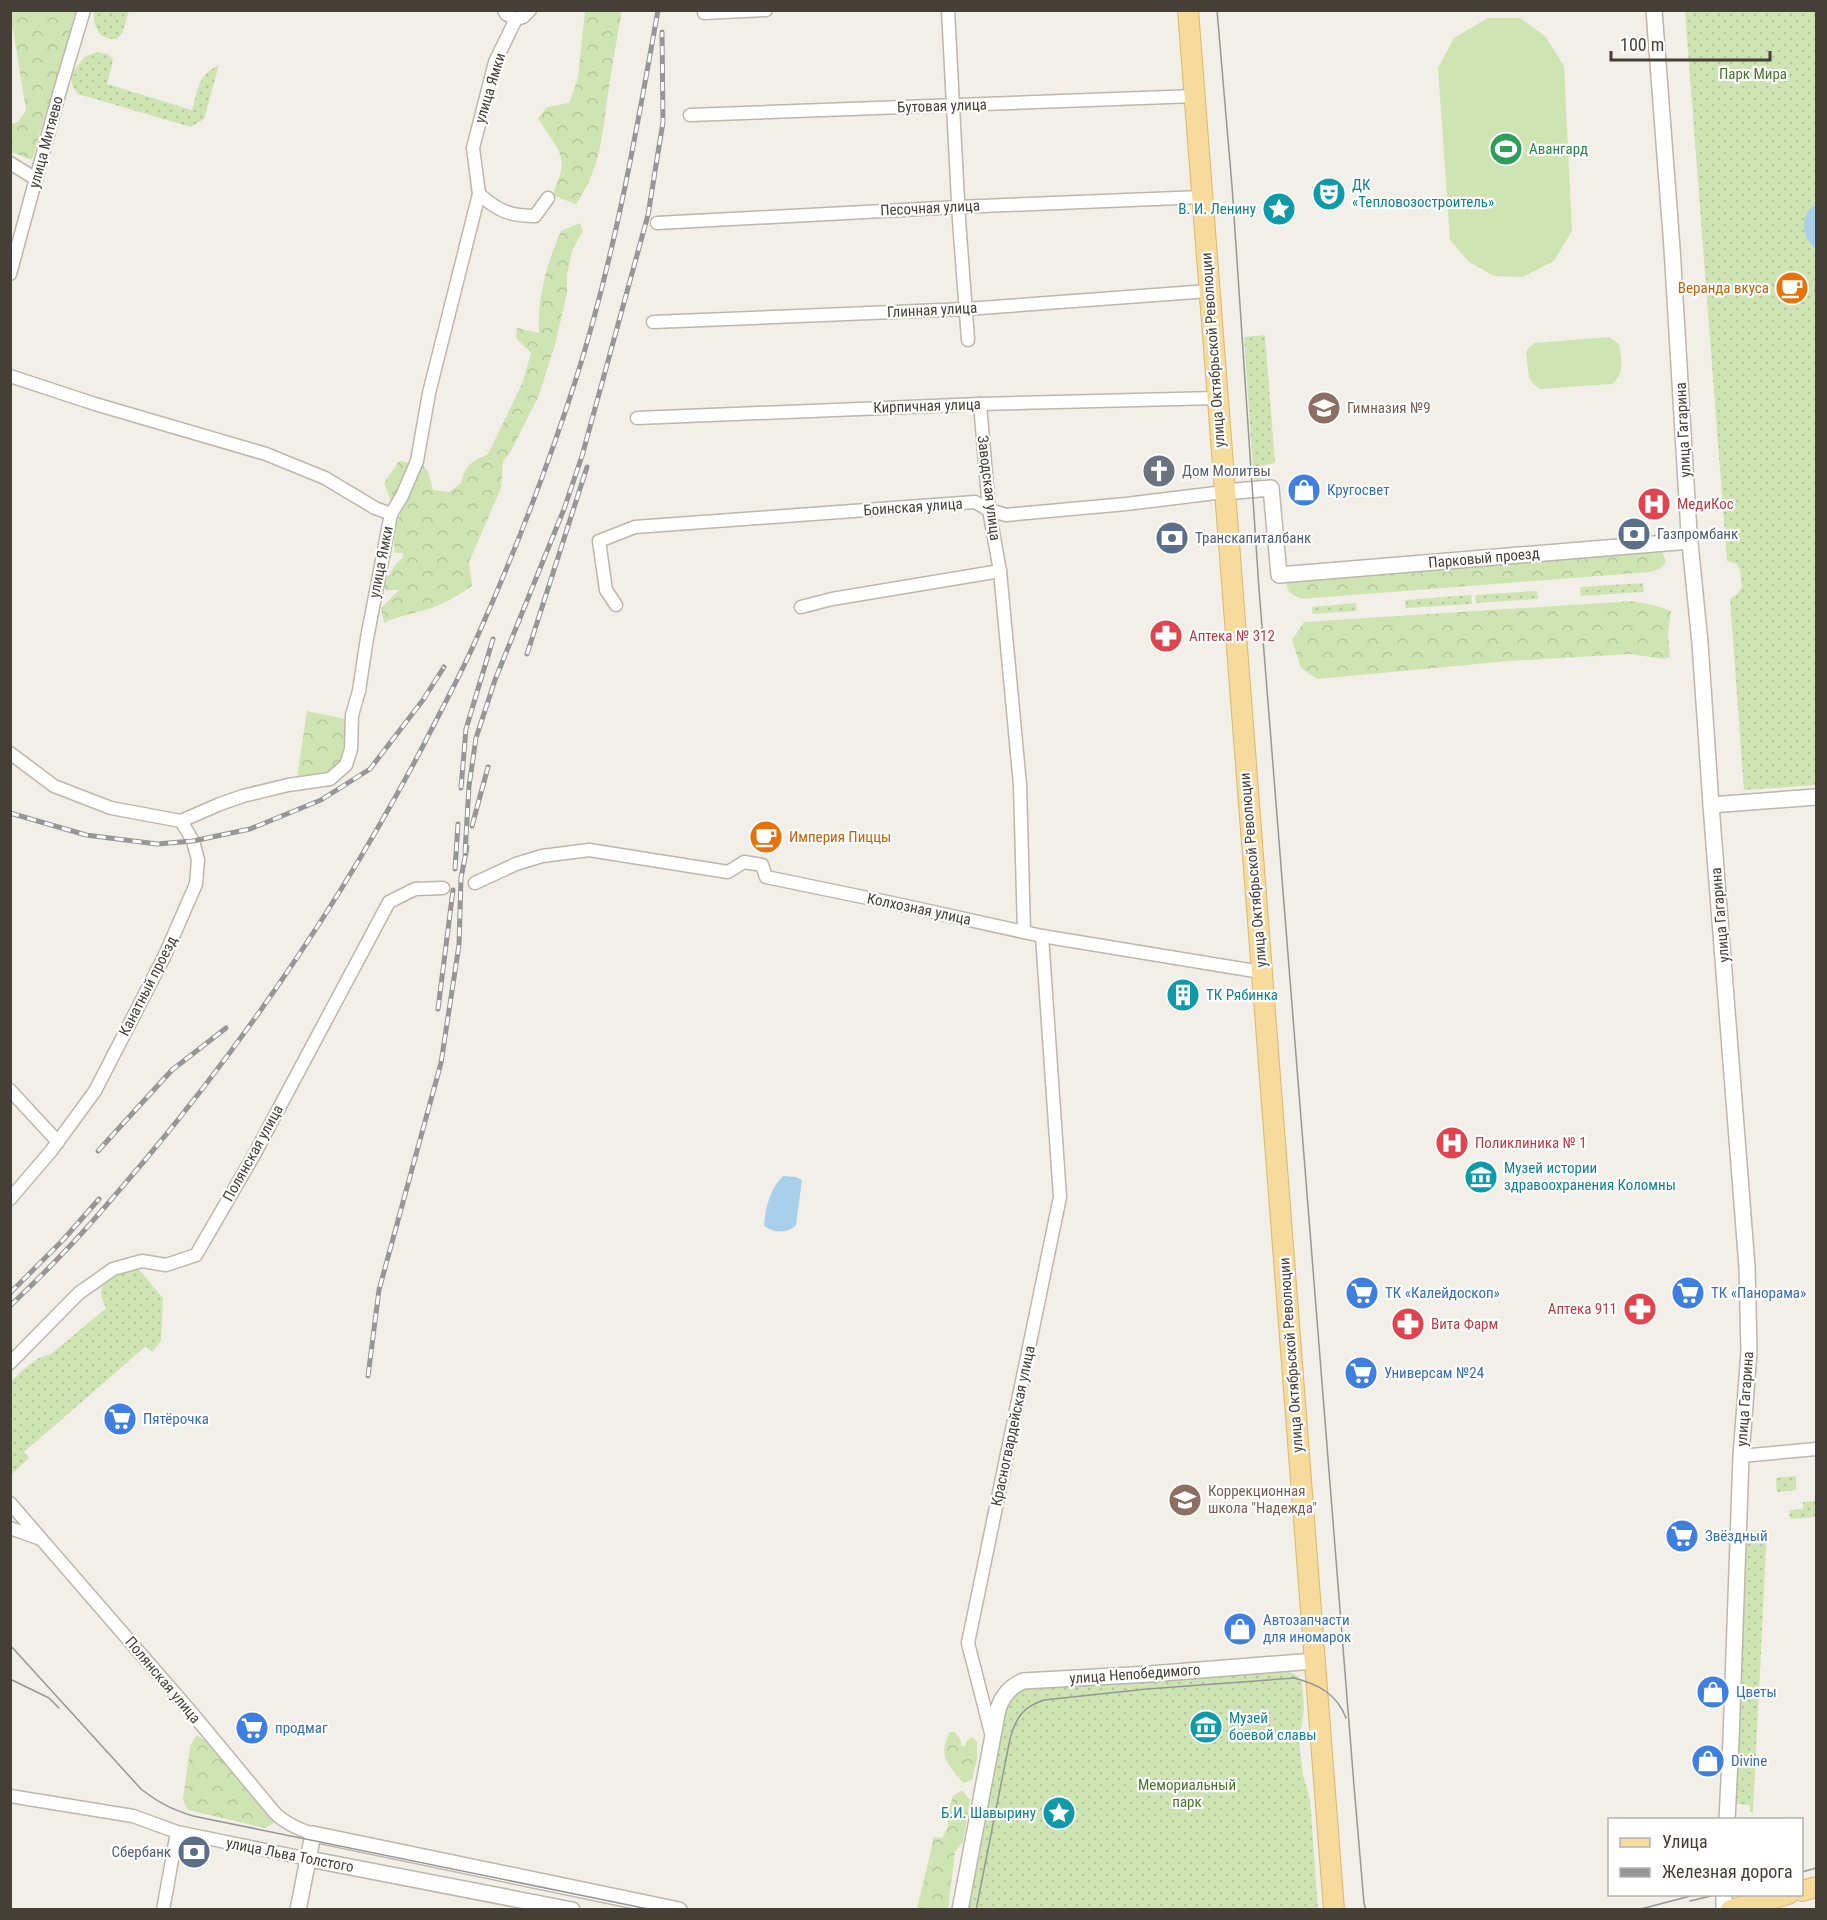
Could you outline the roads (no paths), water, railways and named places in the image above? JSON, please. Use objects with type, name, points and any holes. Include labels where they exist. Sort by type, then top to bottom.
[{"type":"main road","name":"улица Октябрьской Революции","points":[[1188,10],[1216,398],[1335,1910]]},
{"type":"main road","points":[[1731,1910],[1781,1896]]},
{"type":"street","name":"улица Митяево","points":[[10,274],[84,10]]},
{"type":"street","points":[[504,10],[506,14],[516,19],[523,17],[530,10]]},
{"type":"street","points":[[704,13],[766,10]]},
{"type":"street","points":[[948,10],[958,207],[968,340]]},
{"type":"street","name":"улица Гагарина","points":[[1654,10],[1672,248],[1682,436],[1700,643],[1747,1267],[1749,1352],[1741,1456],[1727,1818]]},
{"type":"street","name":"улица Ямки","points":[[182,820],[243,796],[288,784],[330,778],[346,765],[351,748],[352,715],[359,691],[391,514],[402,496],[417,461],[429,393],[479,194],[473,148],[495,62],[516,19]]},
{"type":"street","name":"Бутовая улица","points":[[690,115],[1195,96]]},
{"type":"street","points":[[10,163],[36,179]]},
{"type":"street","points":[[479,194],[490,204],[506,213],[521,216],[535,216],[548,198]]},
{"type":"street","name":"Песочная улица","points":[[657,223],[1202,197]]},
{"type":"street","name":"Глинная улица","points":[[654,322],[966,309],[1209,291]]},
{"type":"street","points":[[10,376],[266,454],[325,477],[375,508],[391,514]]},
{"type":"street","name":"Кирпичная улица","points":[[637,418],[980,404],[1216,398]]},
{"type":"street","name":"Заводская улица","points":[[980,404],[988,510],[1000,571],[1020,785],[1024,932]]},
{"type":"street","name":"Парковый проезд","points":[[1224,492],[1271,488],[1279,575],[1690,541]]},
{"type":"street","name":"Боинская улица","points":[[616,606],[606,590],[599,541],[635,526],[975,502],[988,510],[1006,515],[1224,492]]},
{"type":"street","points":[[801,607],[832,599],[1000,571]]},
{"type":"street","points":[[10,753],[54,786],[111,808],[182,820]]},
{"type":"street","points":[[1711,804],[1816,796]]},
{"type":"street","name":"Канатный проезд","points":[[10,1199],[58,1142],[94,1091],[165,956],[196,884],[198,860],[182,820]]},
{"type":"street","name":"Колхозная улица","points":[[475,883],[516,864],[533,859],[589,850],[728,872],[744,862],[762,865],[766,877],[1042,936],[1261,972]]},
{"type":"street","name":"Полянская улица","points":[[10,1363],[79,1293],[113,1269],[142,1261],[166,1264],[196,1255],[254,1155],[389,902],[415,889],[443,888]]},
{"type":"street","name":"Красногвардейская улица","points":[[960,1910],[992,1738],[968,1643],[1060,1197],[1042,936]]},
{"type":"street","points":[[10,1090],[58,1142]]},
{"type":"street","points":[[1741,1456],[1816,1449]]},
{"type":"street","points":[[10,1503],[42,1540]]},
{"type":"street","name":"Полянская улица","points":[[10,1528],[42,1540],[280,1819],[313,1834]]},
{"type":"street","name":"улица Непобедимого","points":[[992,1738],[1001,1701],[1007,1691],[1023,1682],[1315,1661]]},
{"type":"street","name":"улица Льва Толстого","points":[[10,1796],[133,1816],[177,1832],[572,1910]]},
{"type":"street","points":[[163,1910],[177,1832]]},
{"type":"street","points":[[298,1910],[313,1834]]},
{"type":"street","name":"улица Льва Толстого","points":[[313,1834],[679,1910]]},
{"type":"water","points":[[1816,204],[1816,249],[1807,238],[1804,226],[1807,214]]},
{"type":"water","points":[[783,1176],[802,1180],[796,1225],[789,1230],[772,1230],[764,1226],[766,1212],[769,1199]]},
{"type":"tram line","points":[[1217,10],[1232,186],[1259,589],[1354,1786],[1366,1910]]},
{"type":"tram line","points":[[10,1645],[141,1789],[178,1811],[193,1816],[653,1910]]},
{"type":"tram line","points":[[976,1910],[1010,1739],[1021,1714],[1030,1706],[1044,1700],[1147,1689],[1294,1678],[1326,1691],[1337,1702],[1346,1718]]},
{"type":"tram line","points":[[10,1679],[49,1698],[59,1708]]},
{"type":"tram line","points":[[1803,1872],[1816,1868]]},
{"type":"tram line","points":[[1637,1910],[1690,1896]]},
{"type":"tram line","points":[[1690,1901],[1711,1896]]},
{"type":"railway","points":[[10,1306],[78,1237],[146,1159],[260,1012],[329,909],[361,856],[422,748],[458,677],[492,604],[518,540],[554,444],[590,334],[623,196],[658,10]]},
{"type":"railway","points":[[465,853],[469,786],[476,738],[495,680],[564,509],[582,456],[648,215],[663,122],[662,32]]},
{"type":"railway","points":[[527,654],[587,467]]},
{"type":"railway","points":[[461,788],[466,729],[493,639]]},
{"type":"railway","points":[[10,813],[86,835],[157,844],[193,841],[250,829],[321,800],[370,769],[423,700],[444,667]]},
{"type":"railway","points":[[472,826],[488,767]]},
{"type":"railway","points":[[455,869],[458,824]]},
{"type":"railway","points":[[368,1376],[379,1290],[441,1063],[459,945],[461,878],[467,847]]},
{"type":"railway","points":[[438,1009],[453,890]]},
{"type":"railway","points":[[98,1151],[172,1070],[226,1028]]},
{"type":"railway","points":[[10,1293],[63,1240],[99,1199]]},
{"type":"place","name":"Авангард","points":[[1506,149]]},
{"type":"place","name":"ДК «Тепловозостроитель»","points":[[1329,194]]},
{"type":"place","name":"В. И. Ленину","points":[[1279,209]]},
{"type":"place","name":"Веранда вкуса","points":[[1792,288]]},
{"type":"place","name":"Гимназия №9","points":[[1324,408]]},
{"type":"place","name":"Дом Молитвы","points":[[1159,471]]},
{"type":"place","name":"Кругосвет","points":[[1304,490]]},
{"type":"place","name":"МедиКос","points":[[1654,504]]},
{"type":"place","name":"Газпромбанк","points":[[1634,534]]},
{"type":"place","name":"Транскапиталбанк","points":[[1172,538]]},
{"type":"place","name":"Аптека № 312","points":[[1166,636]]},
{"type":"place","name":"Империя Пиццы","points":[[766,837]]},
{"type":"place","name":"ТК Рябинка","points":[[1183,995]]},
{"type":"place","name":"Поликлиника № 1","points":[[1452,1143]]},
{"type":"place","name":"Музей истории здравоохранения Коломны","points":[[1481,1177]]},
{"type":"place","name":"ТК «Калейдоскоп»","points":[[1362,1293]]},
{"type":"place","name":"ТК «Панорама»","points":[[1688,1293]]},
{"type":"place","name":"Аптека 911","points":[[1640,1309]]},
{"type":"place","name":"Вита Фарм","points":[[1408,1324]]},
{"type":"place","name":"Универсам №24","points":[[1361,1373]]},
{"type":"place","name":"Пятёрочка","points":[[120,1419]]},
{"type":"place","name":"Коррекционная школа \"Надежда\"","points":[[1185,1500]]},
{"type":"place","name":"Звёздный","points":[[1682,1536]]},
{"type":"place","name":"Автозапчасти для иномарок","points":[[1240,1629]]},
{"type":"place","name":"Цветы","points":[[1713,1692]]},
{"type":"place","name":"Музей боевой славы","points":[[1206,1727]]},
{"type":"place","name":"продмаг","points":[[252,1728]]},
{"type":"place","name":"Divine","points":[[1708,1761]]},
{"type":"place","name":"Б.И. Шавырину","points":[[1059,1813]]},
{"type":"place","name":"Сбербанк","points":[[194,1852]]},
{"type":"park label","name":"Парк Мира","points":[[1753,74]]},
{"type":"park label","name":"Мемориальный парк","points":[[1187,1794]]}]
